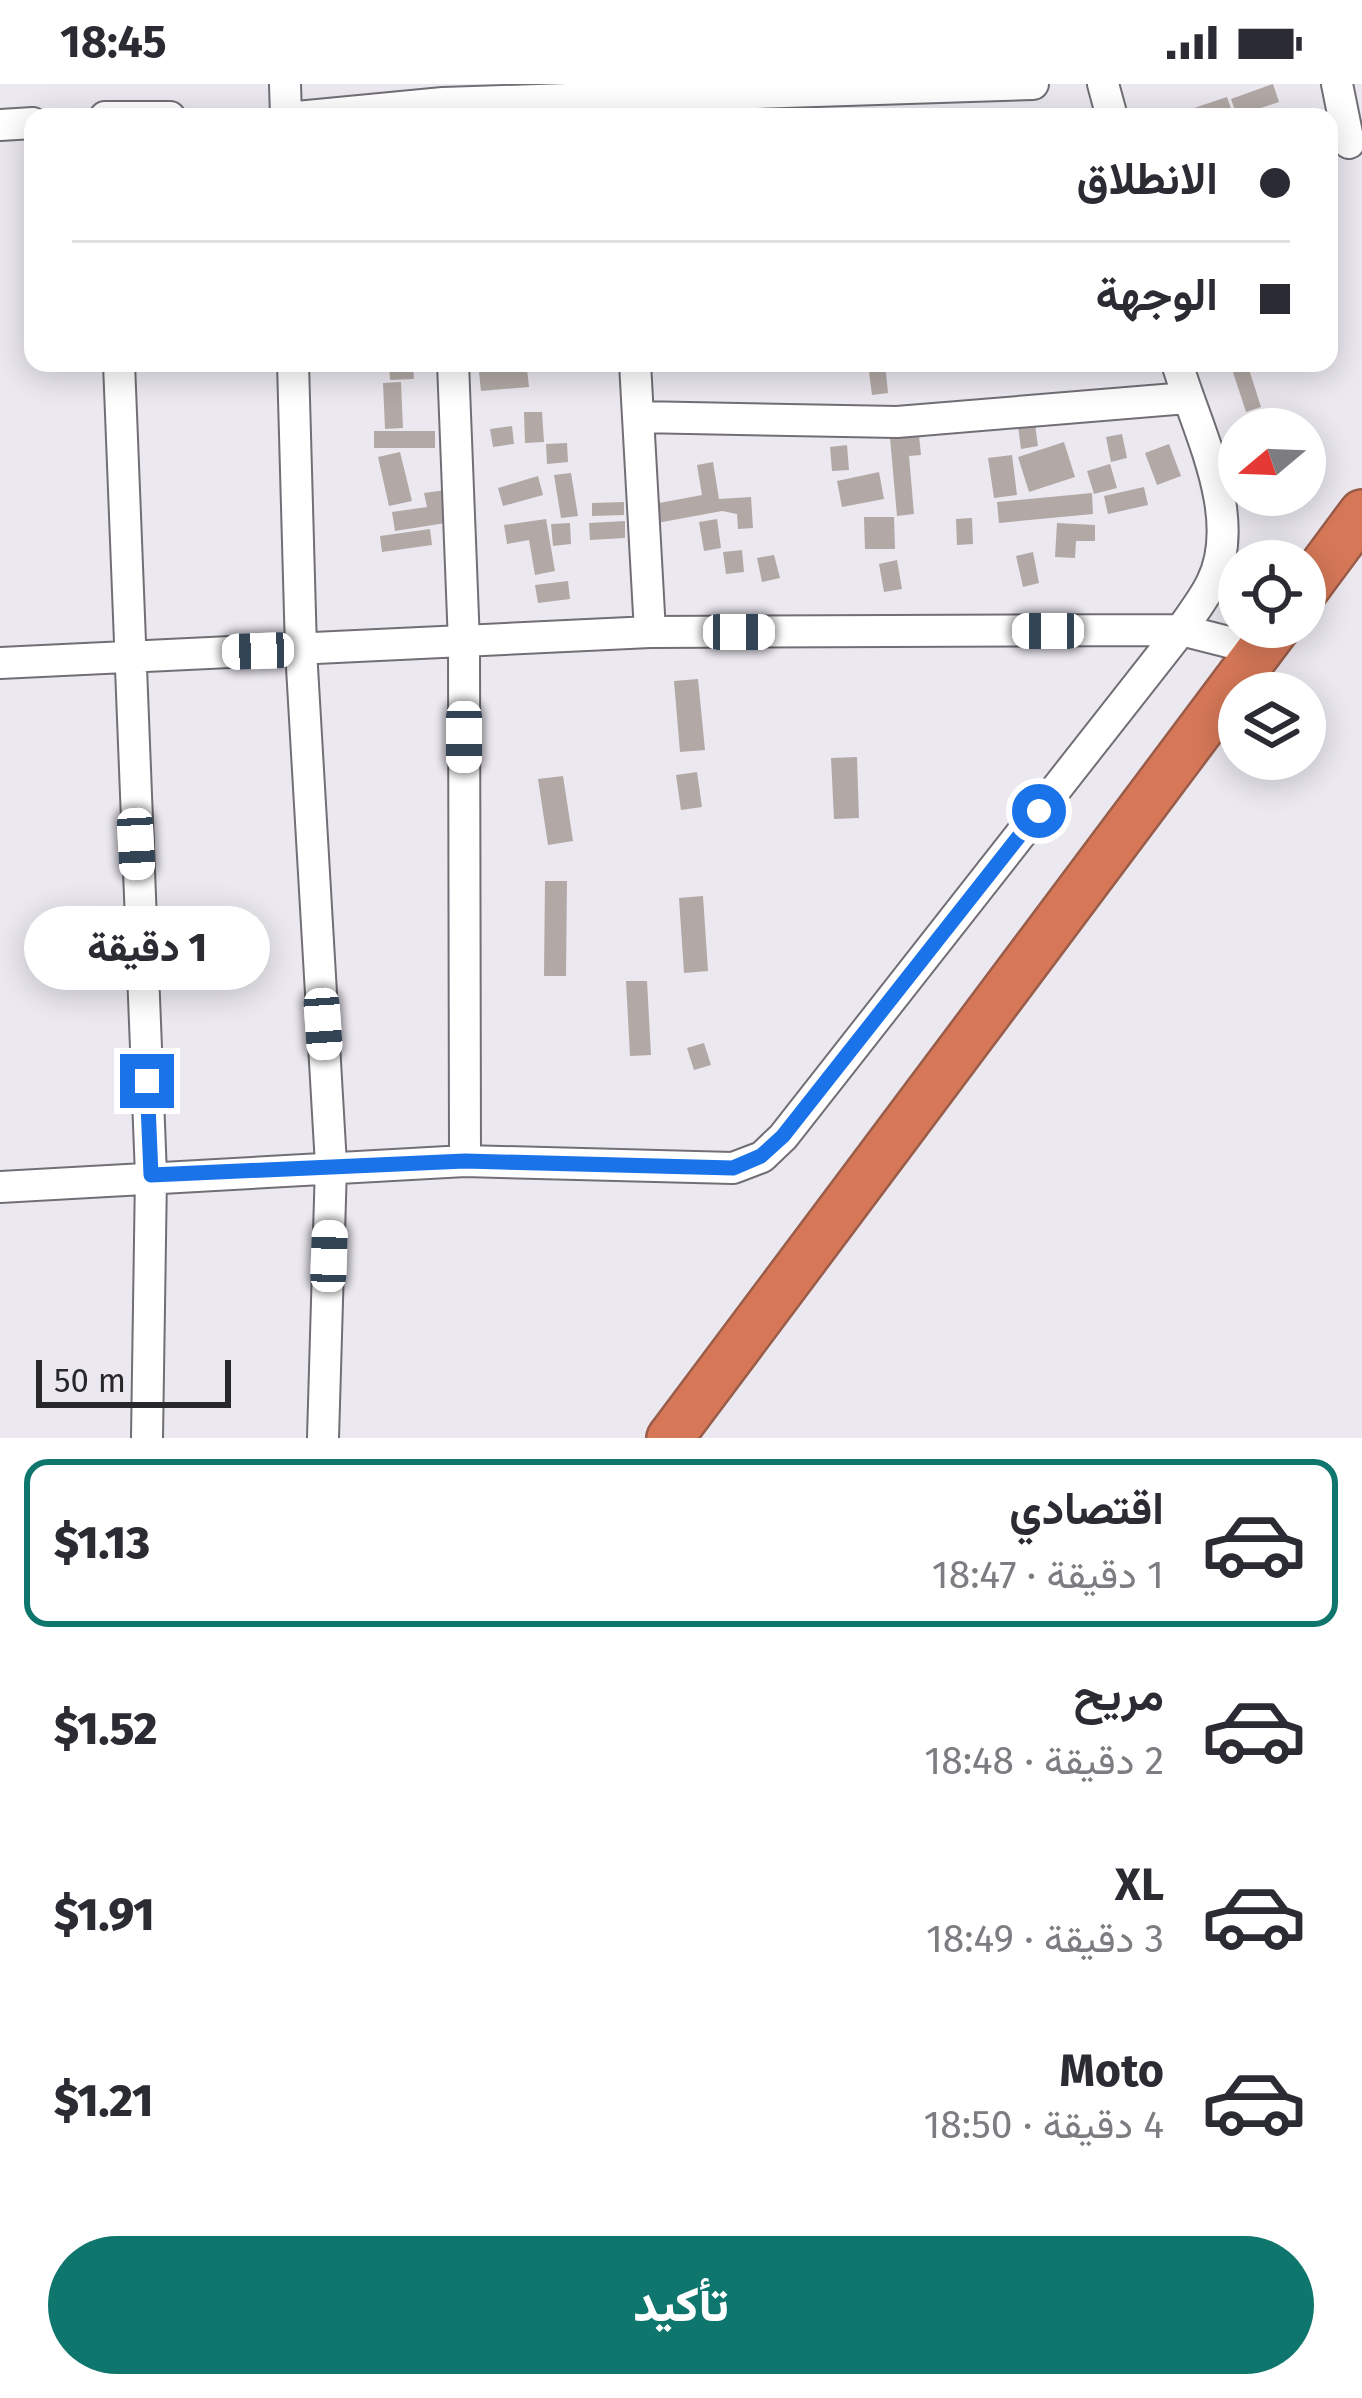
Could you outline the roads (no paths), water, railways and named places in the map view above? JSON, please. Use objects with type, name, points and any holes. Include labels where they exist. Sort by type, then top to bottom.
[{"type":"highway","points":[[1326,562],[1362,513]]},
{"type":"highway","points":[[670,1438],[1262,648]]},
{"type":"street","points":[[379,108],[443,101],[623,100],[1033,84]]},
{"type":"street","points":[[1337,84],[1347,149]]},
{"type":"street","points":[[119,372],[151,1175],[146,1438]]},
{"type":"street","points":[[293,372],[301,650],[332,1165],[323,1438]]},
{"type":"street","points":[[453,372],[464,643],[465,1161]]},
{"type":"street","points":[[635,372],[650,632]]},
{"type":"street","points":[[0,1187],[465,1161],[733,1168],[761,1156],[798,1118],[1181,630],[1213,580],[1223,536],[1213,478],[1180,372]]},
{"type":"street","points":[[638,418],[897,422],[1187,398]]},
{"type":"street","points":[[0,663],[650,632],[1218,633]]}]
